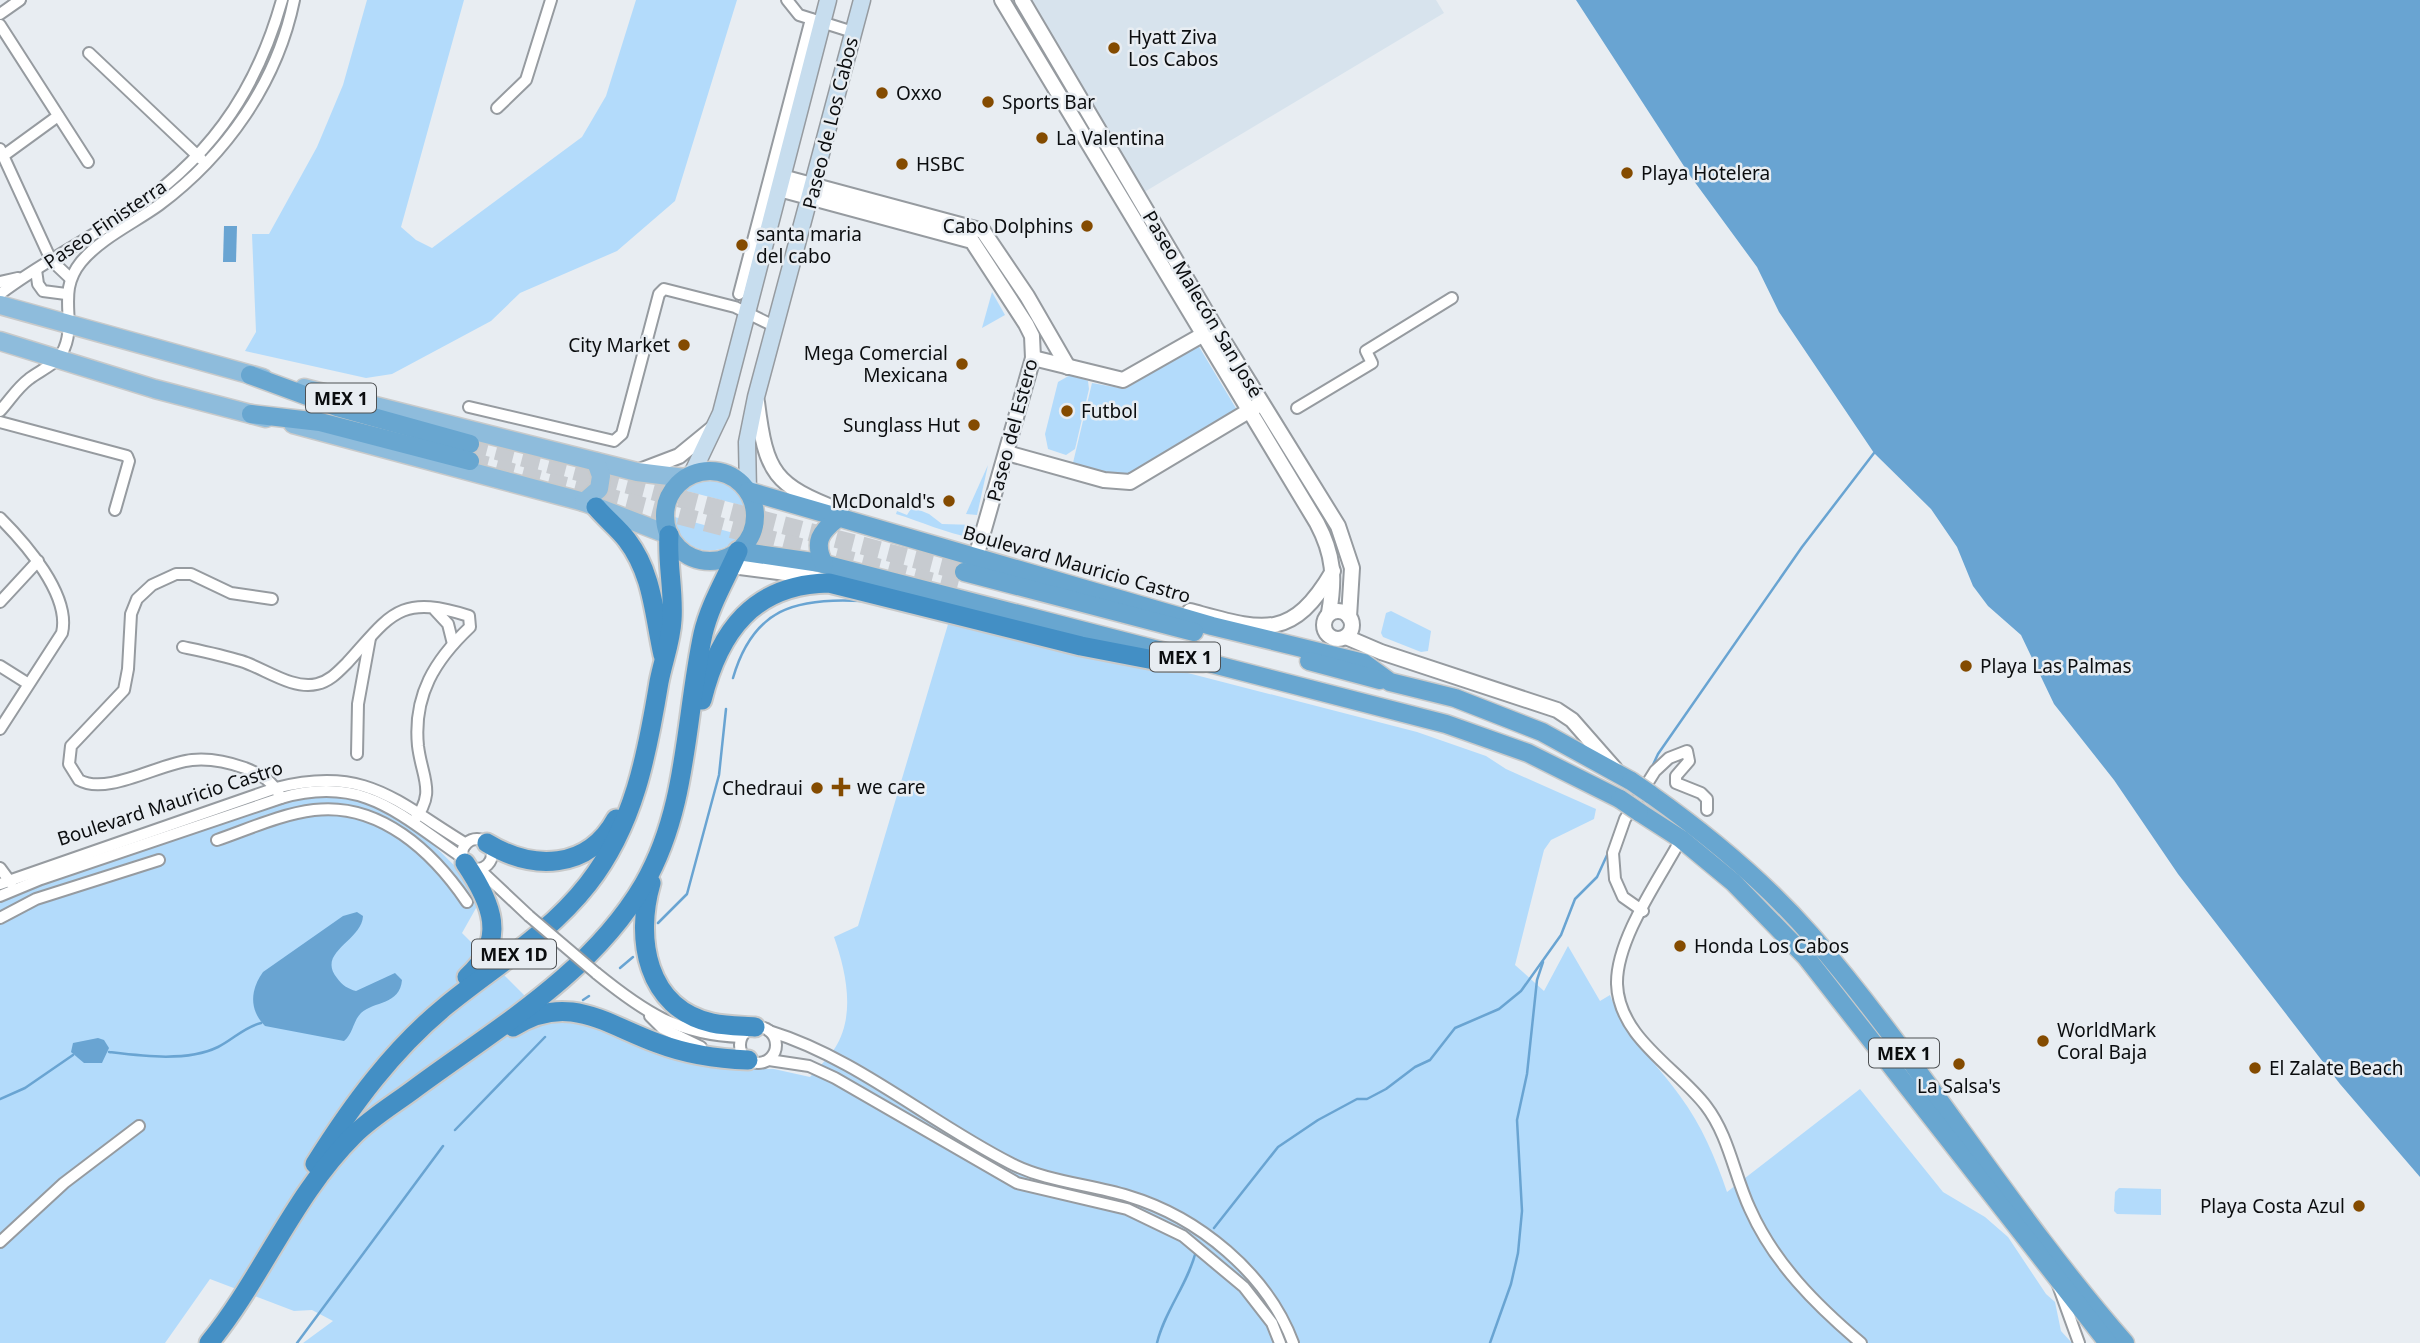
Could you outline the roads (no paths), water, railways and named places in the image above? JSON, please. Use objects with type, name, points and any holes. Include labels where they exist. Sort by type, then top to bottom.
[{"type":"highway","points":[[250,375],[470,453],[320,422],[251,414]]},
{"type":"highway","points":[[708,470],[723,472],[737,480],[748,491],[754,505],[755,522],[749,538],[735,559],[701,561],[679,549],[669,535],[664,519],[666,503],[673,489],[689,476],[708,470]]},
{"type":"highway","name":"Boulevard Mauricio Castro","points":[[748,491],[1212,626],[1364,663],[1390,682]]},
{"type":"highway","points":[[590,505],[626,538],[648,579],[664,663]]},
{"type":"highway","points":[[824,564],[817,548],[818,538],[838,518]]},
{"type":"highway","name":"MEX 1D","points":[[209,1343],[296,1204],[345,1116],[402,1048],[445,1007],[549,925],[588,883],[624,824],[636,794],[649,744],[664,663],[673,604],[669,535]]},
{"type":"highway","name":"Boulevard Mauricio Castro","points":[[735,559],[824,564],[1446,724],[1504,743],[1620,800],[1681,839]]},
{"type":"highway","name":"MEX 1D","points":[[198,1343],[296,1204],[355,1133],[523,1009],[595,950],[644,884],[661,848],[677,800],[704,631],[735,559]]},
{"type":"highway","name":"Boulevard Mauricio Castro","points":[[1376,706],[1316,679],[961,580],[1455,698],[1542,732],[1625,777]]},
{"type":"highway","points":[[685,754],[707,683],[734,627],[760,601],[780,590],[829,583],[1080,646],[1159,661],[1203,662]]},
{"type":"highway","points":[[1149,599],[1212,626]]},
{"type":"highway","points":[[490,848],[540,862],[567,860],[590,849],[614,822],[649,744]]},
{"type":"highway","name":"MEX 1","points":[[1625,777],[1716,843],[1779,900],[1811,934],[1973,1144],[2084,1295],[2125,1343]]},
{"type":"highway","name":"MEX 1","points":[[1681,839],[1749,897],[1806,957],[2108,1343]]},
{"type":"highway","points":[[661,848],[646,901],[643,929],[645,953],[658,984],[677,1003],[704,1021],[755,1032]]},
{"type":"highway","points":[[296,1204],[325,1133],[356,1089],[395,1042],[485,957],[491,935],[489,907],[468,858]]},
{"type":"highway","points":[[296,1204],[345,1154],[371,1132],[511,1029],[542,1014],[563,1012],[592,1015],[677,1049],[744,1056]]},
{"type":"main road","name":"Paseo de Los Cabos","points":[[689,476],[718,424],[748,316],[817,20],[828,0]]},
{"type":"main road","name":"Paseo de Los Cabos","points":[[748,491],[747,442],[756,397],[853,32],[857,1]]},
{"type":"main road","name":"MEX 1","points":[[0,305],[250,375],[596,462],[637,472],[689,476]]},
{"type":"main road","name":"MEX 1","points":[[0,341],[155,388],[590,505],[669,535]]},
{"type":"main road","points":[[590,505],[599,489],[600,471],[596,462]]},
{"type":"street","points":[[0,14],[20,0]]},
{"type":"street","name":"Paseo Finisterra","points":[[235,120],[264,54],[282,0]]},
{"type":"street","name":"Paseo Finisterra","points":[[58,357],[67,339],[66,294],[70,278],[86,256],[160,204],[235,120],[275,60],[294,0]]},
{"type":"street","points":[[497,108],[526,80],[551,0]]},
{"type":"street","points":[[787,0],[794,11],[853,32]]},
{"type":"street","name":"Paseo Malecón San José","points":[[1002,0],[1113,186],[1209,331],[1262,403],[1346,542],[1352,568],[1349,617]]},
{"type":"street","name":"Paseo Malecón San José","points":[[1022,0],[1128,177],[1250,411],[1317,523],[1327,543],[1334,569],[1329,613]]},
{"type":"street","points":[[739,294],[817,20]]},
{"type":"street","points":[[0,25],[88,162]]},
{"type":"street","points":[[89,52],[202,160]]},
{"type":"street","points":[[58,116],[2,158],[51,260],[70,278]]},
{"type":"street","name":"Paseo Finisterra","points":[[0,294],[154,195],[202,160]]},
{"type":"street","points":[[1113,186],[1128,177]]},
{"type":"street","name":"Paseo del Estero","points":[[780,183],[917,218],[968,239],[977,245],[1068,367]]},
{"type":"street","points":[[0,282],[32,273],[43,291],[66,294]]},
{"type":"street","points":[[469,407],[614,441],[622,434],[660,292],[664,289],[735,307],[748,316],[776,327]]},
{"type":"street","points":[[1297,408],[1372,363],[1366,351],[1452,298]]},
{"type":"street","name":"Paseo del Estero","points":[[978,550],[1032,358],[1032,336],[1023,304]]},
{"type":"street","points":[[1032,358],[1111,379],[1129,379],[1209,331]]},
{"type":"street","points":[[58,357],[27,380],[0,411],[0,423],[127,456],[129,461],[115,510]]},
{"type":"street","points":[[756,397],[768,457],[776,473],[791,489],[863,519],[1234,623],[1260,626],[1295,618],[1314,602],[1334,569]]},
{"type":"street","points":[[1007,453],[1104,480],[1130,482],[1262,403]]},
{"type":"street","points":[[637,472],[678,456],[718,424]]},
{"type":"street","points":[[0,518],[38,561],[60,607],[63,626],[62,633],[27,683],[0,729]]},
{"type":"street","points":[[735,559],[829,583]]},
{"type":"street","points":[[0,602],[38,561]]},
{"type":"street","points":[[272,600],[231,593],[191,574],[176,574],[152,585],[137,599],[131,614],[126,686],[117,699],[71,746],[68,758],[79,780],[92,785],[108,784],[177,762],[204,759],[233,764],[254,772],[279,793]]},
{"type":"street","points":[[433,608],[448,624],[453,644]]},
{"type":"street","points":[[183,647],[239,660],[293,682],[310,685],[328,681],[337,674],[370,635],[397,612],[433,608],[470,618],[470,627],[432,671],[419,710],[418,747],[428,794],[417,818]]},
{"type":"street","points":[[1346,637],[1352,628],[1349,617],[1340,611],[1329,613],[1324,623],[1326,634],[1335,639],[1346,637],[1381,652],[1557,710],[1572,720],[1625,777]]},
{"type":"street","points":[[357,754],[359,694],[370,635]]},
{"type":"street","points":[[0,666],[27,683]]},
{"type":"street","points":[[1643,911],[1623,898],[1615,879],[1613,853],[1625,820],[1655,771],[1668,758],[1687,751],[1689,761],[1676,776],[1676,783],[1701,793],[1707,799],[1707,810]]},
{"type":"street","name":"Boulevard Mauricio Castro","points":[[0,896],[8,885],[279,793],[337,791],[383,796],[417,818],[468,858],[529,916],[643,1009]]},
{"type":"street","points":[[371,816],[383,796]]},
{"type":"street","points":[[217,840],[270,821],[315,810],[342,810],[371,816],[391,827],[424,852],[467,902]]},
{"type":"street","points":[[490,848],[489,863],[468,858],[477,839],[490,848],[494,871],[502,888]]},
{"type":"street","points":[[1681,839],[1626,941],[1619,964],[1618,998],[1623,1011],[1654,1054],[1706,1106],[1727,1144],[1751,1211],[1779,1258],[1811,1300],[1861,1343]]},
{"type":"street","points":[[0,918],[18,906],[159,860]]},
{"type":"street","points":[[0,868],[18,906]]},
{"type":"street","points":[[643,1009],[683,1030],[712,1036],[755,1032],[821,1050],[1011,1164],[1047,1177],[1143,1201],[1188,1223],[1223,1249],[1252,1277],[1286,1325],[1293,1343]]},
{"type":"street","points":[[643,1009],[662,1028],[687,1042],[716,1052],[744,1056],[758,1063],[769,1060],[809,1066],[871,1098],[1017,1183],[1127,1209],[1183,1236],[1244,1287],[1272,1323],[1280,1343]]},
{"type":"street","points":[[744,1056],[755,1032]]},
{"type":"street","points":[[755,1032],[776,1045],[769,1060]]},
{"type":"street","points":[[871,1098],[878,1085]]},
{"type":"street","points":[[0,1242],[64,1183],[139,1126]]},
{"type":"street","points":[[2057,1279],[2079,1343]]},
{"type":"waterway","points":[[1652,767],[1658,754],[1802,547],[1874,453]]},
{"type":"waterway","points":[[733,678],[752,636],[765,622],[780,612],[797,605],[816,602],[862,601]]},
{"type":"waterway","points":[[658,923],[687,894],[719,775],[726,709]]},
{"type":"waterway","points":[[1214,1228],[1278,1147],[1318,1120],[1357,1099],[1367,1099],[1386,1089],[1415,1067],[1430,1060],[1455,1028],[1499,1009],[1521,991],[1561,935],[1575,899],[1597,877],[1608,853]]},
{"type":"waterway","points":[[620,968],[633,957]]},
{"type":"waterway","points":[[1490,1343],[1511,1284],[1518,1253],[1522,1211],[1517,1120],[1527,1074],[1537,980],[1543,962]]},
{"type":"waterway","points":[[583,1000],[589,996]]},
{"type":"waterway","points":[[109,1052],[164,1057],[193,1055],[218,1047],[249,1027],[261,1023]]},
{"type":"waterway","points":[[455,1130],[545,1037]]},
{"type":"waterway","points":[[0,1099],[25,1088],[73,1055]]},
{"type":"waterway","points":[[297,1343],[443,1146]]},
{"type":"waterway","points":[[1157,1343],[1196,1251]]},
{"type":"tunnel","points":[[470,444],[964,572]]},
{"type":"tunnel","points":[[470,461],[957,588]]},
{"type":"place","name":"Hyatt Ziva Los Cabos","points":[[1114,48]]},
{"type":"place","name":"Oxxo","points":[[882,93]]},
{"type":"place","name":"Sports Bar","points":[[988,102]]},
{"type":"place","name":"La Valentina","points":[[1042,138]]},
{"type":"place","name":"HSBC","points":[[902,164]]},
{"type":"place","name":"Playa Hotelera","points":[[1627,173]]},
{"type":"place","name":"Cabo Dolphins","points":[[1087,226]]},
{"type":"place","name":"santa maria del cabo","points":[[742,245]]},
{"type":"place","name":"City Market","points":[[684,345]]},
{"type":"place","name":"Mega Comercial Mexicana","points":[[962,364]]},
{"type":"place","name":"Futbol","points":[[1067,411]]},
{"type":"place","name":"Sunglass Hut","points":[[974,425]]},
{"type":"place","name":"McDonald's","points":[[949,501]]},
{"type":"place","name":"Playa Las Palmas","points":[[1966,666]]},
{"type":"place","name":"we care","points":[[841,787]]},
{"type":"place","name":"Chedraui","points":[[817,788]]},
{"type":"place","name":"Honda Los Cabos","points":[[1680,946]]},
{"type":"place","name":"WorldMark Coral Baja","points":[[2043,1041]]},
{"type":"place","name":"La Salsa's","points":[[1959,1064]]},
{"type":"place","name":"El Zalate Beach","points":[[2255,1068]]},
{"type":"place","name":"Playa Costa Azul","points":[[2359,1206]]}]
